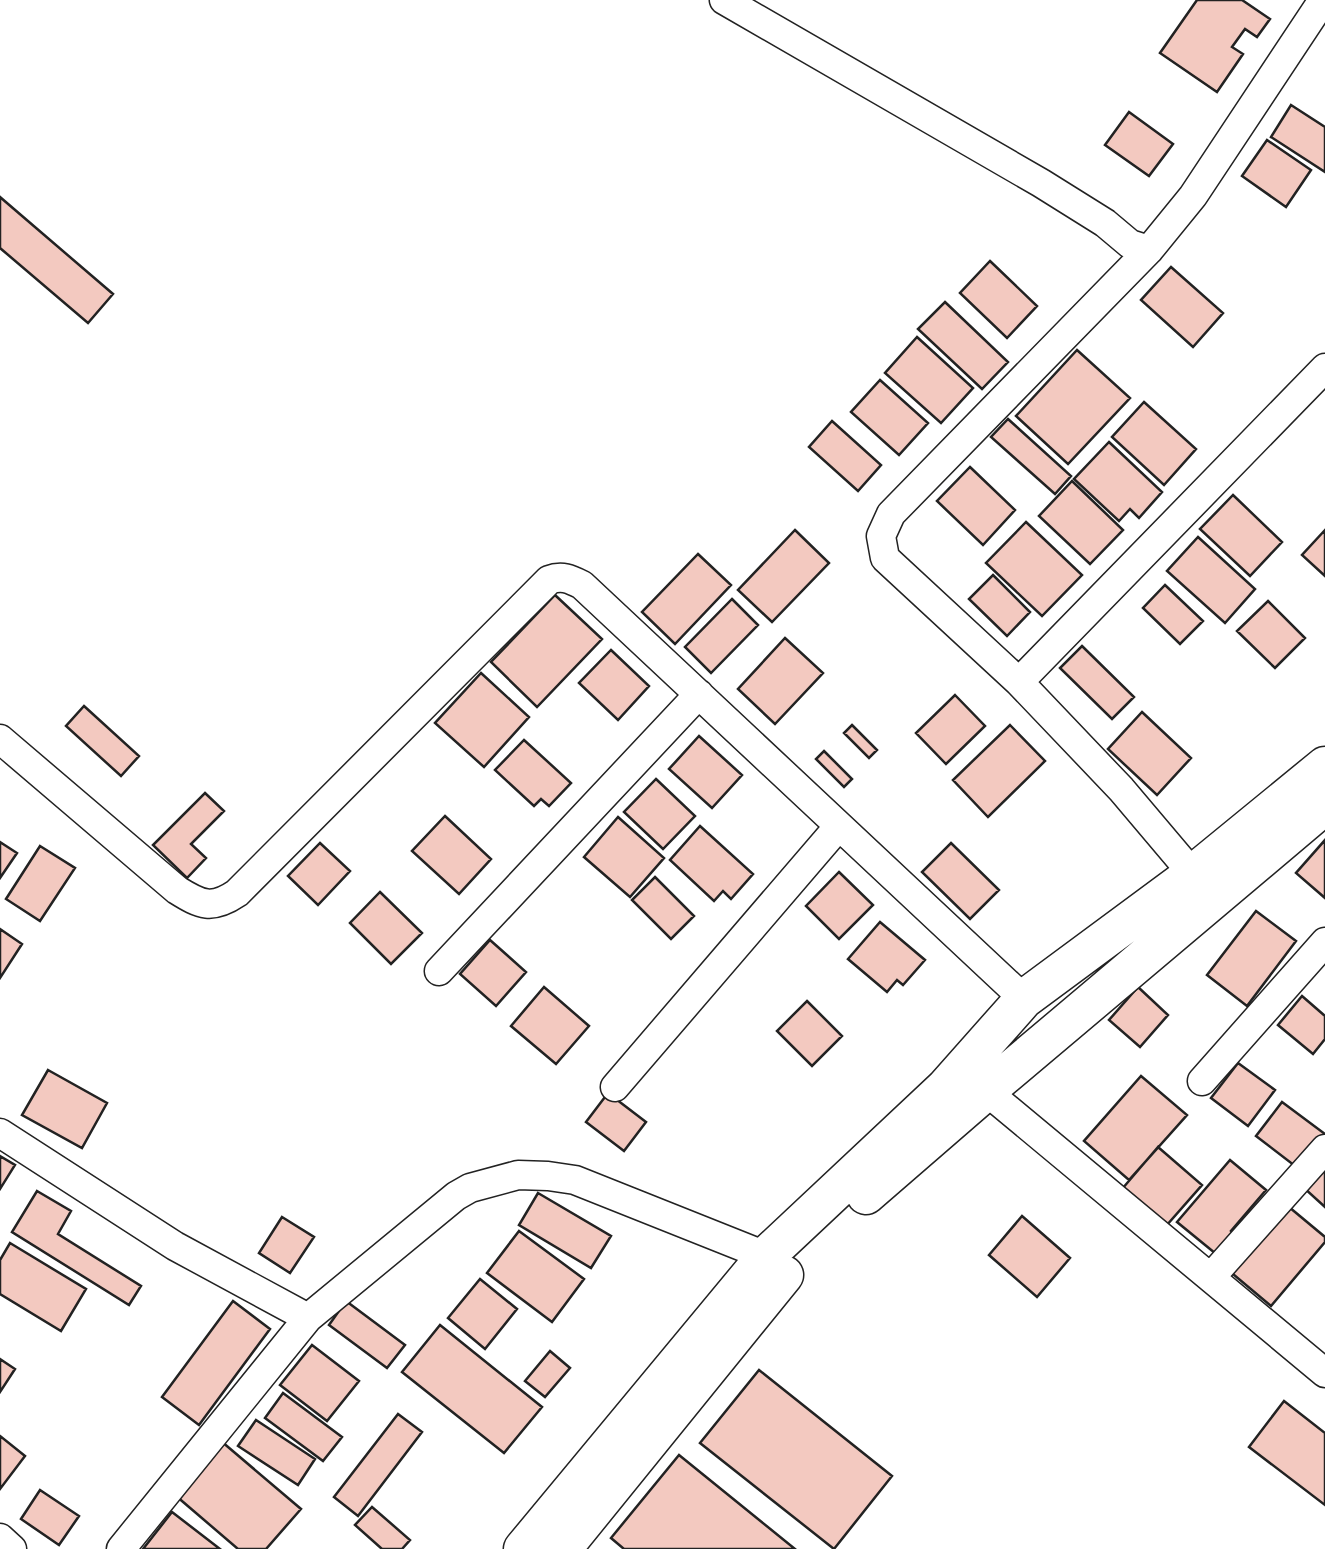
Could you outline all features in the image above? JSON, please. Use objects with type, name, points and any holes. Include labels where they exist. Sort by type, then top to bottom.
[{"type":"main road","points":[[562,1549],[787,1271],[1204,886],[1325,766]]},
{"type":"main road","points":[[523,1549],[766,1256],[944,1088],[1024,999],[1325,805]]},
{"type":"street","points":[[724,0],[1041,183],[1105,223],[1130,244],[1149,250]]},
{"type":"street","points":[[1204,886],[1121,789],[1019,682],[885,558],[882,536],[891,514],[1149,250],[1192,196],[1322,0]]},
{"type":"street","points":[[1019,682],[1325,368]]},
{"type":"street","points":[[3,751],[177,890],[195,901],[223,902],[549,580],[558,576],[582,584],[1024,999]]},
{"type":"street","points":[[439,971],[699,694]]},
{"type":"street","points":[[615,1087],[840,826]]},
{"type":"street","points":[[1202,1081],[1325,942]]},
{"type":"street","points":[[986,1090],[1325,1373]]},
{"type":"street","points":[[0,1133],[175,1246],[308,1318]]},
{"type":"street","points":[[1211,1276],[1325,1149]]},
{"type":"street","points":[[120,1549],[308,1318],[470,1188],[518,1175],[575,1180],[766,1256]]},
{"type":"street","points":[[0,1538],[12,1549]]},
{"type":"building","points":[[1197,0],[1242,0],[1270,19],[1257,37],[1245,29],[1232,47],[1243,54],[1217,92],[1160,53]]},
{"type":"building","points":[[1291,105],[1325,127],[1325,172],[1271,137]]},
{"type":"building","points":[[1129,112],[1173,144],[1149,176],[1105,145]]},
{"type":"building","points":[[1267,140],[1311,170],[1286,207],[1242,176]]},
{"type":"building","points":[[0,197],[113,294],[88,323],[0,248]]},
{"type":"building","points":[[990,261],[1037,306],[1007,338],[960,293]]},
{"type":"building","points":[[1171,267],[1223,313],[1193,347],[1141,300]]},
{"type":"building","points":[[945,302],[1008,362],[982,389],[918,329]]},
{"type":"building","points":[[917,337],[973,388],[941,423],[885,373]]},
{"type":"building","points":[[1077,350],[1130,398],[1068,464],[1016,416]]},
{"type":"building","points":[[880,380],[928,423],[899,455],[851,412]]},
{"type":"building","points":[[1144,402],[1196,449],[1164,485],[1112,437]]},
{"type":"building","points":[[1008,419],[1071,476],[1055,494],[991,437]]},
{"type":"building","points":[[832,421],[881,465],[858,491],[809,447]]},
{"type":"building","points":[[1109,442],[1162,492],[1139,518],[1130,509],[1119,521],[1074,479]]},
{"type":"building","points":[[970,467],[1015,510],[983,545],[937,501]]},
{"type":"building","points":[[1072,481],[1123,530],[1090,564],[1039,516]]},
{"type":"building","points":[[1233,495],[1282,542],[1250,576],[1200,529]]},
{"type":"building","points":[[1026,522],[1082,575],[1042,616],[986,563]]},
{"type":"building","points":[[795,530],[829,563],[772,622],[738,590]]},
{"type":"building","points":[[1325,530],[1325,576],[1302,555]]},
{"type":"building","points":[[1198,537],[1255,589],[1225,623],[1167,571]]},
{"type":"building","points":[[698,554],[731,585],[675,644],[642,612]]},
{"type":"building","points":[[993,575],[1030,612],[1007,636],[969,599]]},
{"type":"building","points":[[1165,585],[1203,621],[1180,644],[1143,608]]},
{"type":"building","points":[[555,595],[602,639],[537,707],[491,662]]},
{"type":"building","points":[[732,599],[758,625],[711,673],[685,647]]},
{"type":"building","points":[[1268,601],[1305,638],[1275,668],[1237,631]]},
{"type":"building","points":[[785,638],[823,673],[775,724],[738,689]]},
{"type":"building","points":[[1082,646],[1134,697],[1112,719],[1060,668]]},
{"type":"building","points":[[611,650],[649,686],[618,720],[579,683]]},
{"type":"building","points":[[481,673],[529,717],[484,767],[435,723]]},
{"type":"building","points":[[955,695],[985,726],[946,764],[916,733]]},
{"type":"building","points":[[84,706],[139,756],[121,776],[66,726]]},
{"type":"building","points":[[1142,712],[1191,758],[1157,795],[1108,749]]},
{"type":"building","points":[[852,725],[877,750],[869,758],[844,733]]},
{"type":"building","points":[[1010,725],[1045,761],[988,817],[953,780]]},
{"type":"building","points":[[699,736],[742,775],[712,808],[669,769]]},
{"type":"building","points":[[524,740],[571,783],[549,806],[541,799],[534,806],[495,770]]},
{"type":"building","points":[[824,751],[852,779],[844,787],[816,759]]},
{"type":"building","points":[[656,779],[695,816],[663,849],[624,812]]},
{"type":"building","points":[[205,793],[224,811],[191,844],[206,858],[187,878],[153,845]]},
{"type":"building","points":[[445,816],[491,859],[459,894],[412,851]]},
{"type":"building","points":[[618,817],[664,858],[630,897],[584,857]]},
{"type":"building","points":[[700,826],[753,874],[731,899],[723,891],[714,901],[670,860]]},
{"type":"building","points":[[1325,840],[1325,898],[1296,873]]},
{"type":"building","points":[[0,842],[17,853],[0,878]]},
{"type":"building","points":[[320,843],[350,871],[318,905],[288,876]]},
{"type":"building","points":[[951,843],[999,890],[970,919],[922,872]]},
{"type":"building","points":[[40,846],[75,868],[40,921],[6,899]]},
{"type":"building","points":[[839,872],[873,905],[839,939],[806,906]]},
{"type":"building","points":[[655,877],[694,916],[671,939],[632,900]]},
{"type":"building","points":[[380,892],[422,933],[391,964],[350,923]]},
{"type":"building","points":[[1256,911],[1296,941],[1247,1006],[1207,975]]},
{"type":"building","points":[[880,922],[925,960],[903,985],[897,980],[887,992],[848,959]]},
{"type":"building","points":[[0,929],[22,944],[0,978]]},
{"type":"building","points":[[490,940],[526,972],[496,1006],[460,974]]},
{"type":"building","points":[[544,987],[589,1026],[556,1064],[511,1026]]},
{"type":"building","points":[[1138,987],[1168,1015],[1140,1047],[1109,1020]]},
{"type":"building","points":[[1302,996],[1325,1016],[1325,1039],[1313,1054],[1278,1025]]},
{"type":"building","points":[[807,1001],[842,1036],[812,1066],[777,1031]]},
{"type":"building","points":[[1238,1063],[1275,1090],[1248,1126],[1211,1098]]},
{"type":"building","points":[[48,1070],[107,1103],[82,1148],[22,1115]]},
{"type":"building","points":[[1141,1076],[1187,1115],[1129,1180],[1084,1141]]},
{"type":"building","points":[[608,1093],[646,1122],[624,1151],[586,1122]]},
{"type":"building","points":[[1282,1102],[1325,1134],[1299,1169],[1256,1136]]},
{"type":"building","points":[[1158,1147],[1202,1185],[1166,1226],[1122,1189]]},
{"type":"building","points":[[0,1156],[15,1165],[0,1189]]},
{"type":"building","points":[[1230,1160],[1266,1190],[1231,1231],[1238,1238],[1221,1258],[1177,1222]]},
{"type":"building","points":[[1325,1164],[1325,1207],[1304,1188]]},
{"type":"building","points":[[37,1191],[71,1211],[58,1234],[141,1286],[129,1305],[12,1232]]},
{"type":"building","points":[[538,1193],[611,1236],[591,1268],[519,1225]]},
{"type":"building","points":[[1283,1202],[1325,1237],[1325,1242],[1271,1306],[1227,1269]]},
{"type":"building","points":[[1022,1216],[1070,1258],[1037,1297],[989,1255]]},
{"type":"building","points":[[282,1217],[314,1237],[290,1273],[259,1253]]},
{"type":"building","points":[[519,1231],[584,1279],[552,1322],[487,1273]]},
{"type":"building","points":[[10,1243],[86,1289],[61,1331],[0,1294],[0,1260]]},
{"type":"building","points":[[480,1279],[517,1309],[485,1349],[448,1318]]},
{"type":"building","points":[[233,1301],[270,1329],[199,1425],[162,1397]]},
{"type":"building","points":[[346,1301],[405,1345],[387,1368],[329,1325]]},
{"type":"building","points":[[440,1325],[542,1407],[504,1453],[402,1372]]},
{"type":"building","points":[[312,1345],[359,1381],[327,1421],[280,1385]]},
{"type":"building","points":[[550,1351],[570,1368],[545,1397],[525,1381]]},
{"type":"building","points":[[0,1359],[15,1369],[0,1392]]},
{"type":"building","points":[[759,1370],[892,1476],[834,1549],[700,1443]]},
{"type":"building","points":[[283,1393],[342,1437],[323,1461],[265,1418]]},
{"type":"building","points":[[1284,1401],[1325,1433],[1325,1505],[1249,1447]]},
{"type":"building","points":[[398,1414],[422,1432],[358,1516],[334,1497]]},
{"type":"building","points":[[256,1420],[315,1459],[298,1485],[238,1446]]},
{"type":"building","points":[[0,1436],[25,1456],[0,1489]]},
{"type":"building","points":[[221,1441],[301,1509],[266,1549],[238,1549],[175,1495]]},
{"type":"building","points":[[679,1455],[795,1549],[624,1549],[611,1538]]},
{"type":"building","points":[[40,1490],[79,1516],[59,1545],[21,1519]]},
{"type":"building","points":[[372,1507],[410,1540],[402,1549],[382,1549],[355,1525]]},
{"type":"building","points":[[172,1512],[220,1549],[143,1549]]}]
